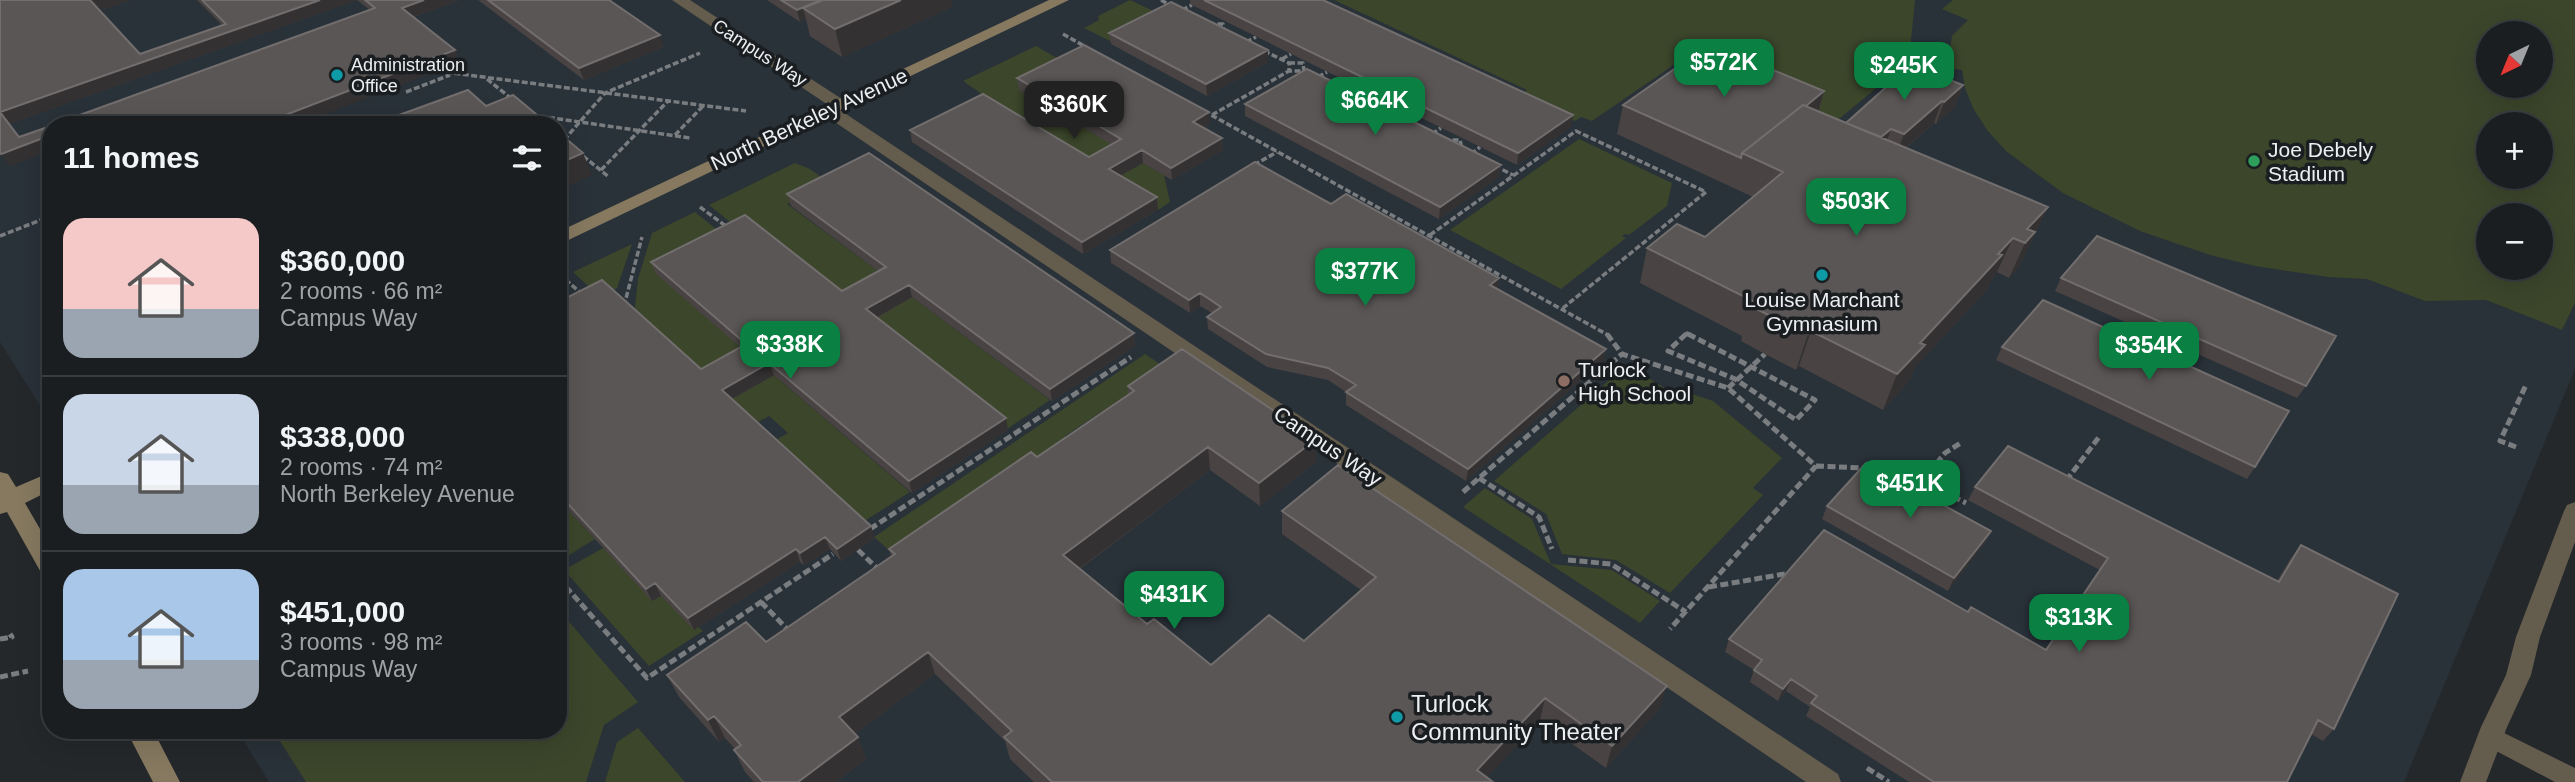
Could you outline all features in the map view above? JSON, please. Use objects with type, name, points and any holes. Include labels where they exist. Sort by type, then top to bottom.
[{"type":"street","name":"Campus Way","points":[[680,0],[1164,335],[1828,782]]},
{"type":"street","name":"North Berkeley Avenue","points":[[567,235],[1061,0]]},
{"type":"street","points":[[42,483],[4,495],[42,555]]},
{"type":"street","points":[[2473,782],[2490,736],[2513,692],[2527,654],[2528,637],[2575,512]]},
{"type":"street","points":[[144,739],[167,782]]},
{"type":"lane","points":[[2490,736],[2575,780]]},
{"type":"path","points":[[1161,0],[1191,15]]},
{"type":"path","points":[[1182,10],[1192,5]]},
{"type":"path","points":[[1199,19],[1208,23]]},
{"type":"path","points":[[1199,28],[1208,23],[1222,22],[1223,31]]},
{"type":"path","points":[[1208,23],[1209,31],[1223,31],[1231,35]]},
{"type":"path","points":[[1058,31],[1093,50]]},
{"type":"path","points":[[1246,42],[1256,37]]},
{"type":"path","points":[[1239,38],[1289,63],[1303,63],[1304,71]]},
{"type":"path","points":[[567,137],[605,93],[711,49]]},
{"type":"path","points":[[1282,60],[1291,54]]},
{"type":"path","points":[[1264,60],[1272,55]]},
{"type":"path","points":[[1289,63],[1289,71]]},
{"type":"path","points":[[438,66],[426,70],[752,111]]},
{"type":"path","points":[[1200,119],[1289,71],[1304,71],[1327,82]]},
{"type":"path","points":[[1317,78],[1327,72]]},
{"type":"path","points":[[406,92],[451,74]]},
{"type":"path","points":[[487,79],[514,101]]},
{"type":"path","points":[[1362,100],[1371,104],[1386,104],[1390,113],[1402,120]]},
{"type":"path","points":[[601,170],[668,101]]},
{"type":"path","points":[[1371,104],[1372,113],[1390,113],[1402,109]]},
{"type":"path","points":[[674,136],[704,105]]},
{"type":"path","points":[[1197,107],[1606,332],[1622,354],[1728,388],[1816,466],[1878,468],[1916,489],[1945,453],[1962,442]]},
{"type":"path","points":[[523,108],[532,115],[539,116]]},
{"type":"path","points":[[567,120],[694,139]]},
{"type":"path","points":[[1432,134],[1441,128]]},
{"type":"path","points":[[1421,129],[1444,140],[1460,140],[1461,149]]},
{"type":"path","points":[[1430,235],[1576,131],[1706,192],[1563,308]]},
{"type":"path","points":[[1444,140],[1446,149],[1461,149],[1482,159]]},
{"type":"path","points":[[567,143],[573,148]]},
{"type":"path","points":[[1471,154],[1480,147]]},
{"type":"path","points":[[1453,154],[1461,149]]},
{"type":"path","points":[[1243,172],[1278,151]]},
{"type":"path","points":[[582,155],[615,181]]},
{"type":"path","points":[[1492,164],[1513,175]]},
{"type":"path","points":[[1495,175],[1502,169]]},
{"type":"path","points":[[699,205],[736,233]]},
{"type":"path","points":[[0,236],[42,220]]},
{"type":"path","points":[[624,307],[643,233]]},
{"type":"path","points":[[567,281],[590,302]]},
{"type":"path","points":[[1688,333],[1752,367],[1815,400],[1796,420],[1738,379],[1704,362],[1668,351],[1688,333]]},
{"type":"path","points":[[867,531],[1164,335]]},
{"type":"path","points":[[1415,505],[1439,485],[1457,496],[1622,354]]},
{"type":"path","points":[[1728,388],[1765,354]]},
{"type":"path","points":[[2516,447],[2500,441],[2526,385]]},
{"type":"path","points":[[2060,488],[2099,437]]},
{"type":"path","points":[[996,438],[1002,442]]},
{"type":"path","points":[[1644,659],[1816,466]]},
{"type":"path","points":[[1479,478],[1539,517],[1556,559],[1611,564],[1686,612]]},
{"type":"path","points":[[1922,481],[1966,503]]},
{"type":"path","points":[[858,550],[882,572],[871,580]]},
{"type":"path","points":[[567,588],[647,678],[833,554]]},
{"type":"path","points":[[1708,587],[1794,573]]},
{"type":"path","points":[[761,602],[792,634],[803,626]]},
{"type":"path","points":[[0,639],[12,637],[10,634]]},
{"type":"path","points":[[0,677],[29,671]]},
{"type":"shaded area","name":"Turlock High School","points":[[0,0],[2575,0],[2575,369],[2404,782],[269,782],[243,739],[567,739],[567,116],[42,116],[42,409],[0,342]]},
{"type":"green space","points":[[1130,0],[1162,15],[1110,41],[1084,28],[1099,20],[1098,16]]},
{"type":"green space","points":[[1334,0],[1915,0],[1909,61],[1833,124],[1681,60],[1592,121],[1581,117],[1575,121],[1520,95],[1527,90]]},
{"type":"green space","name":"Joe Debely Stadium","points":[[1953,0],[2575,0],[2575,303],[2562,330],[2486,300],[2425,301],[2367,279],[2328,277],[2255,266],[2210,255],[2140,231],[2063,193],[2006,151],[1987,130],[1973,108],[1965,88],[1962,70],[1947,68],[1952,36],[1968,20],[1942,9]]},
{"type":"green space","points":[[1036,46],[1069,65],[1122,151],[1090,169],[963,81]]},
{"type":"green space","points":[[1579,139],[1672,183],[1667,206],[1629,235],[1622,236],[1626,238],[1561,289],[1450,230]]},
{"type":"green space","points":[[795,163],[810,169],[828,182],[787,204],[889,279],[845,303],[741,231],[709,205]]},
{"type":"green space","points":[[1143,163],[1164,175],[1170,202],[1158,210],[1110,181]]},
{"type":"green space","points":[[695,212],[727,238],[751,356],[705,382],[634,316],[638,279],[652,233]]},
{"type":"green space","points":[[632,244],[617,288],[600,297],[573,272]]},
{"type":"green space","points":[[912,297],[1050,400],[1007,429],[869,322]]},
{"type":"green space","points":[[1145,354],[1178,376],[1114,420],[1101,412],[1065,436],[1084,451],[906,565],[874,537]]},
{"type":"green space","points":[[1622,369],[1650,379],[1670,391],[1674,388],[1713,401],[1782,458],[1753,488],[1763,495],[1670,593],[1616,560],[1562,554],[1546,514],[1494,481]]},
{"type":"green space","points":[[774,375],[910,492],[860,524],[771,443],[788,433],[769,416],[751,426],[726,402]]},
{"type":"green space","points":[[1485,488],[1532,519],[1551,564],[1612,570],[1660,601],[1640,623],[1463,507]]},
{"type":"green space","points":[[567,509],[595,539],[567,556]]},
{"type":"green space","points":[[603,548],[703,631],[649,666],[567,573],[567,568]]},
{"type":"green space","points":[[567,619],[638,702],[604,725],[586,782],[306,782],[279,739],[567,739]]},
{"type":"green space","points":[[638,728],[685,782],[605,782],[617,742]]},
{"type":"building","points":[[0,0],[90,0],[140,54],[226,24],[202,0],[320,0],[0,112]]},
{"type":"building","points":[[365,0],[424,0],[402,8],[455,50],[283,116],[77,116],[375,8]]},
{"type":"building","points":[[488,0],[609,0],[660,35],[579,68]]},
{"type":"building","points":[[781,0],[821,0],[797,10]]},
{"type":"building","points":[[823,0],[901,0],[835,29],[803,8]]},
{"type":"building","points":[[1204,0],[1323,0],[1573,115],[1518,153]]},
{"type":"building","points":[[1171,2],[1268,50],[1206,84],[1109,33]]},
{"type":"building","points":[[1710,44],[1824,91],[1742,153],[1741,158],[1623,105]]},
{"type":"building","points":[[1084,45],[1209,112],[1193,122],[1222,138],[1171,168],[1142,150],[1109,169],[1157,197],[1082,242],[910,130],[983,94],[1089,157],[1121,139],[1017,78]]},
{"type":"building","points":[[1911,65],[1963,85],[1904,134],[1891,129],[1881,137],[1846,123]]},
{"type":"building","points":[[1307,69],[1501,165],[1440,207],[1245,104]]},
{"type":"building","points":[[468,90],[486,106],[513,95],[538,116],[396,116]]},
{"type":"building","name":"Louise Marchant Gymnasium","points":[[1803,105],[2048,207],[2027,229],[2035,232],[2025,243],[2013,238],[1998,254],[2002,255],[1920,343],[1925,345],[1897,374],[1811,331],[1808,334],[1776,319],[1751,306],[1755,302],[1647,248],[1677,224],[1705,237],[1783,172],[1742,153]]},
{"type":"building","points":[[0,112],[19,137],[42,129],[42,138],[0,153]]},
{"type":"building","points":[[567,140],[583,153],[567,160]]},
{"type":"building","points":[[869,153],[1134,333],[1050,389],[909,285],[866,309],[1006,418],[909,481],[769,363],[722,390],[871,526],[837,549],[825,537],[800,553],[796,549],[688,618],[655,583],[646,589],[567,503],[567,298],[602,280],[701,369],[746,344],[651,262],[745,215],[842,291],[886,267],[787,194]]},
{"type":"building","points":[[1255,162],[1331,204],[1346,194],[1499,278],[1490,285],[1606,349],[1468,469],[1346,392],[1356,385],[1328,368],[1266,354],[1207,317],[1221,307],[1200,293],[1189,300],[1110,250]]},
{"type":"building","points":[[2097,236],[2336,336],[2306,386],[2061,278]]},
{"type":"building","points":[[2043,300],[2289,411],[2255,467],[2002,347]]},
{"type":"building","points":[[1182,349],[1316,439],[1259,483],[1208,447],[1063,555],[1147,624],[1154,619],[1211,665],[1269,615],[1304,641],[1376,577],[1282,511],[1338,465],[1667,686],[1612,746],[1545,698],[1477,770],[1493,782],[1052,782],[1004,737],[1012,731],[928,652],[839,717],[858,737],[798,782],[763,782],[734,750],[741,745],[714,716],[708,720],[667,675],[746,622],[766,642],[895,554],[889,549],[1031,452],[1037,457],[1134,391],[1128,386]]},
{"type":"building","points":[[2008,446],[2279,582],[2301,545],[2398,594],[2334,729],[2318,720],[2287,782],[1934,782],[1811,703],[1817,696],[1791,679],[1783,689],[1754,670],[1762,660],[1729,639],[1824,530],[1968,612],[1971,607],[2046,650],[2108,558],[1975,487]]},
{"type":"building","points":[[1866,463],[1991,531],[1954,578],[1827,506]]},
{"type":"place","name":"Administration Office","points":[[337,75]]},
{"type":"place","name":"Joe Debely Stadium","points":[[2254,161]]},
{"type":"place","name":"Louise Marchant Gymnasium","points":[[1822,275]]},
{"type":"place","name":"Turlock High School","points":[[1564,381]]},
{"type":"place","name":"Turlock Community Theater","points":[[1397,717]]}]
